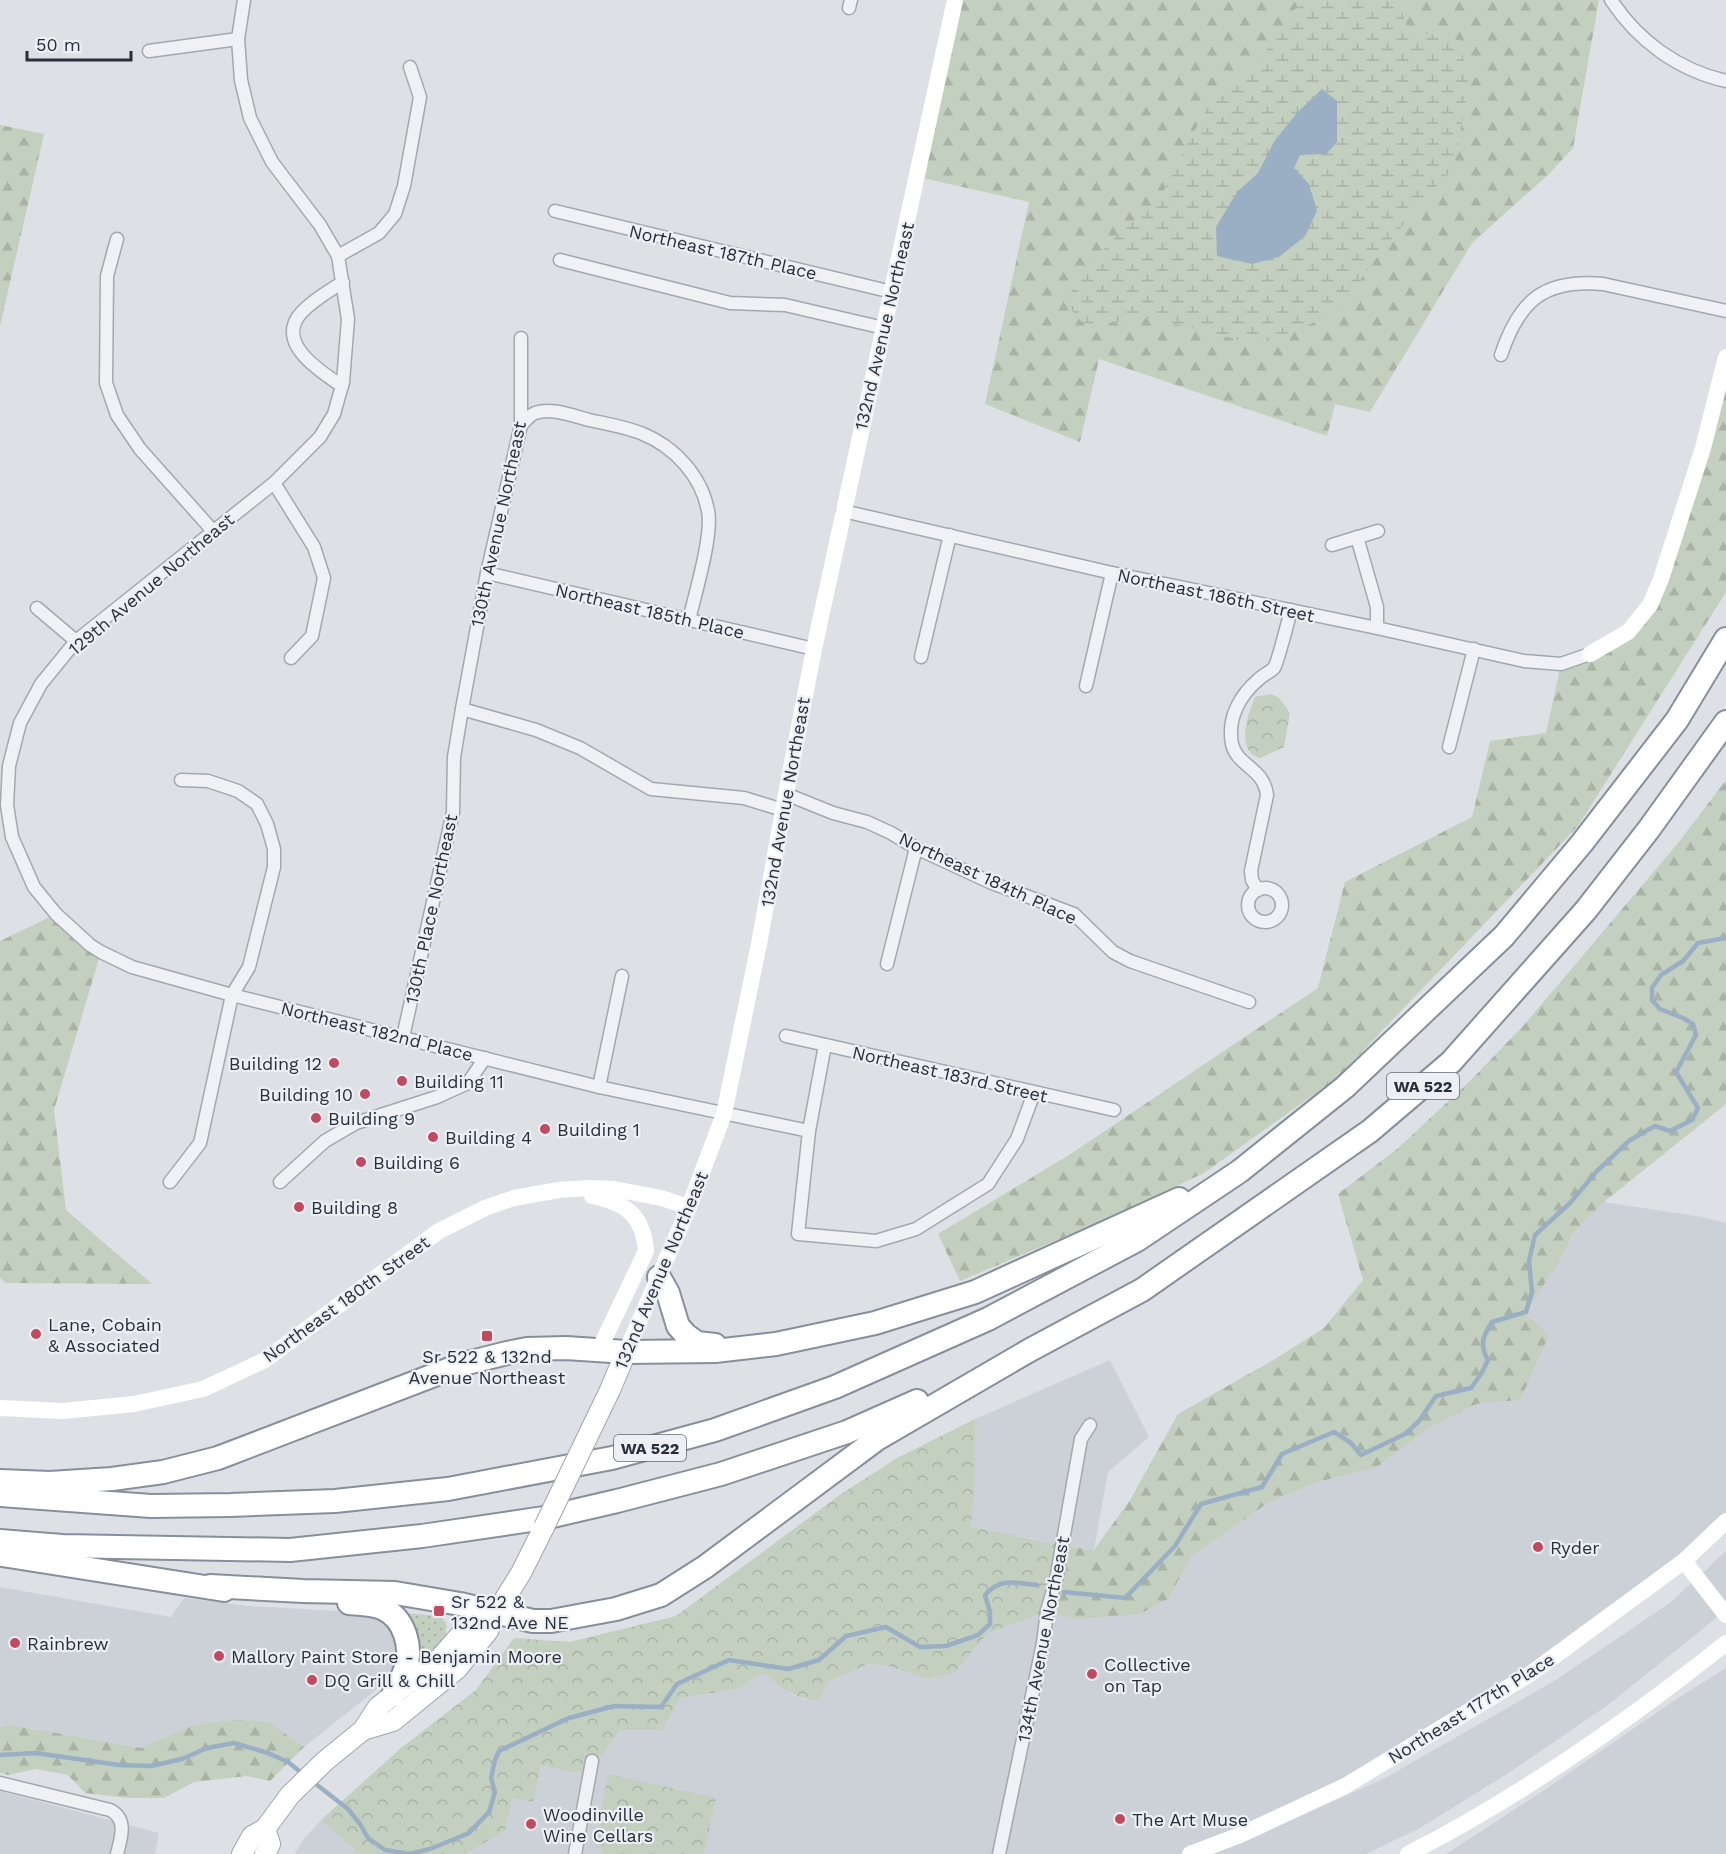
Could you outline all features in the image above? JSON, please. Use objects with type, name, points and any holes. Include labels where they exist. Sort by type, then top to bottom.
[{"type":"highway","name":"WA 522","points":[[0,1495],[151,1506],[231,1505],[335,1501],[448,1489],[612,1458],[715,1430],[824,1391],[988,1319],[1137,1240],[1240,1171],[1345,1087],[1504,936],[1582,843],[1677,720],[1726,639]]},
{"type":"highway","name":"WA 522","points":[[0,1541],[62,1546],[290,1550],[422,1536],[544,1518],[721,1474],[847,1432],[1030,1350],[1142,1290],[1370,1131],[1451,1062],[1586,910],[1649,829],[1726,722]]},
{"type":"highway","points":[[0,1481],[50,1483],[112,1479],[163,1472],[218,1458],[463,1364],[507,1353],[547,1348],[626,1353],[715,1351],[776,1344],[875,1323],[975,1292],[1240,1171]]},
{"type":"highway","points":[[659,1277],[668,1293],[678,1326],[686,1335],[697,1343],[737,1348]]},
{"type":"highway","points":[[210,1586],[395,1593],[460,1604],[533,1621],[551,1621],[616,1610],[661,1595],[705,1567],[877,1439],[1030,1350]]},
{"type":"highway","points":[[0,1555],[210,1586],[250,1595],[365,1605],[385,1609],[396,1618],[408,1646],[405,1671],[393,1695]]},
{"type":"main road","name":"132nd Avenue Northeast","points":[[363,1730],[393,1721],[457,1669],[488,1631],[495,1613],[521,1573],[626,1353]]},
{"type":"main road","points":[[242,1854],[252,1836],[265,1829],[290,1795],[325,1761],[363,1730],[378,1707],[441,1658],[469,1625],[495,1613]]},
{"type":"main road","points":[[265,1829],[270,1844],[265,1854]]},
{"type":"street","name":"129th Avenue Northeast","points":[[74,932],[34,887],[12,837],[7,805],[9,766],[20,723],[41,684],[76,641],[274,483],[320,437],[334,414],[342,386],[348,319],[338,256],[320,225],[272,162],[250,118],[241,80],[238,39],[244,0]]},
{"type":"street","name":"132nd Avenue Northeast","points":[[626,1353],[689,1207],[724,1114],[759,944],[814,649],[955,0]]},
{"type":"street","points":[[1611,0],[1620,14],[1644,39],[1670,59],[1695,72],[1726,81]]},
{"type":"street","points":[[149,51],[238,39]]},
{"type":"street","points":[[338,256],[379,233],[395,213],[404,186],[420,97],[410,67]]},
{"type":"street","name":"Northeast 187th Place","points":[[555,211],[892,292]]},
{"type":"street","points":[[117,239],[107,276],[106,383],[117,415],[140,449],[213,531]]},
{"type":"street","points":[[560,260],[730,303],[785,305],[884,328]]},
{"type":"street","points":[[342,386],[316,368],[302,354],[295,341],[294,330],[301,312],[343,282]]},
{"type":"street","points":[[1501,355],[1518,316],[1530,302],[1545,292],[1564,284],[1583,282],[1602,284],[1726,311]]},
{"type":"street","name":"130th Avenue Northeast","points":[[462,709],[487,573],[521,425],[521,338]]},
{"type":"street","points":[[1590,654],[1628,632],[1650,605],[1661,579],[1703,448],[1726,357]]},
{"type":"street","points":[[521,425],[534,414],[550,411],[631,430],[644,434],[667,447],[686,465],[701,486],[709,513],[707,539],[689,620]]},
{"type":"street","points":[[274,483],[314,547],[324,578],[312,636],[291,658]]},
{"type":"street","name":"Northeast 186th Street","points":[[843,511],[1112,573],[1524,661],[1561,664],[1590,654]]},
{"type":"street","points":[[1332,545],[1378,531]]},
{"type":"street","points":[[921,657],[950,535]]},
{"type":"street","points":[[1357,537],[1377,607],[1377,628]]},
{"type":"street","name":"Northeast 185th Place","points":[[487,573],[814,649]]},
{"type":"street","points":[[1086,686],[1112,573]]},
{"type":"street","points":[[37,608],[76,641]]},
{"type":"street","points":[[1257,890],[1251,871],[1267,795],[1266,784],[1239,758],[1232,745],[1232,724],[1237,704],[1246,692],[1275,667],[1291,610]]},
{"type":"street","points":[[1449,747],[1474,649]]},
{"type":"street","name":"Northeast 184th Place","points":[[462,709],[536,730],[572,745],[651,789],[784,802],[867,822],[916,848],[992,883],[1074,914],[1113,952],[1130,961],[1249,1002]]},
{"type":"street","name":"130th Place Northeast","points":[[403,1037],[453,812],[454,757],[462,709]]},
{"type":"street","points":[[170,1182],[200,1143],[232,995],[249,967],[274,867],[274,849],[267,824],[257,804],[238,791],[208,781],[182,780]]},
{"type":"street","points":[[887,964],[916,848]]},
{"type":"street","name":"Northeast 182nd Place","points":[[74,932],[100,952],[132,966],[232,995],[599,1088],[809,1131]]},
{"type":"street","points":[[599,1088],[622,976]]},
{"type":"street","name":"Northeast 183rd Street","points":[[786,1036],[1114,1110]]},
{"type":"street","points":[[825,1045],[809,1131],[798,1234],[876,1241],[916,1229],[988,1184],[1017,1140],[1034,1093]]},
{"type":"street","points":[[280,1182],[325,1141],[356,1123],[437,1097],[468,1083],[485,1058]]},
{"type":"street","name":"Northeast 180th Street","points":[[0,1408],[75,1410],[134,1404],[203,1389],[265,1360],[419,1245],[463,1218],[514,1198],[559,1190],[614,1189],[661,1197],[689,1207]]},
{"type":"street","points":[[559,1190],[613,1201],[622,1205],[637,1220],[645,1234],[646,1251],[599,1350]]},
{"type":"street","name":"134th Avenue Northeast","points":[[999,1854],[1043,1643],[1047,1611],[1056,1580],[1081,1438],[1090,1425]]},
{"type":"street","name":"Northeast 177th Place","points":[[1190,1854],[1240,1835],[1345,1786],[1530,1674],[1684,1561],[1726,1521]]},
{"type":"street","points":[[1684,1561],[1726,1615]]},
{"type":"street","points":[[1408,1854],[1530,1784],[1670,1688],[1726,1643]]},
{"type":"street","points":[[575,1854],[592,1761]]},
{"type":"street","points":[[0,1783],[116,1813],[123,1827],[117,1854]]},
{"type":"shaded area","points":[[1604,1202],[1702,1217],[1726,1223],[1726,1521],[1530,1674],[1345,1786],[1190,1854],[465,1854],[505,1831],[513,1798],[541,1765],[620,1730],[662,1730],[680,1698],[738,1689],[763,1673],[793,1695],[806,1700],[828,1682],[868,1664],[889,1666],[970,1654],[987,1634],[1047,1611],[1062,1615],[1140,1614],[1168,1599],[1192,1556],[1268,1503],[1317,1482],[1376,1468],[1429,1428],[1477,1404],[1520,1400],[1525,1314],[1560,1260],[1573,1233]]},
{"type":"shaded area","points":[[1110,1360],[1149,1437],[1108,1472],[1094,1550],[971,1528],[975,1481],[975,1419]]},
{"type":"shaded area","points":[[1726,1551],[1726,1610],[1608,1705],[1507,1774],[1420,1828],[1366,1854],[1213,1854],[1385,1778],[1556,1680],[1671,1602]]},
{"type":"shaded area","points":[[0,1587],[171,1617],[184,1598],[248,1606],[365,1614],[382,1622],[392,1633],[397,1657],[394,1669],[386,1682],[304,1747],[269,1722],[190,1726],[143,1748],[11,1725],[0,1727]]},
{"type":"shaded area","points":[[1726,1668],[1726,1854],[1446,1854],[1540,1793],[1672,1702]]},
{"type":"shaded area","points":[[0,1791],[159,1833],[155,1854],[0,1854]]},
{"type":"shaded area","points":[[321,1820],[359,1854],[295,1854],[303,1840]]},
{"type":"green space","points":[[955,0],[1599,0],[1573,148],[1549,174],[1472,243],[1370,412],[1335,404],[1327,436],[1099,359],[1080,442],[985,404],[1029,202],[918,177]]},
{"type":"green space","points":[[1307,0],[1398,0],[1408,30],[1459,40],[1469,84],[1454,166],[1386,245],[1335,314],[1258,345],[1153,318],[1085,326],[1065,302],[1089,264],[1123,230],[1159,201],[1186,145],[1210,104],[1262,57],[1294,10]]},
{"type":"green space","points":[[0,125],[44,134],[0,326]]},
{"type":"green space","points":[[1726,352],[1726,592],[1578,826],[1337,1078],[1204,1173],[1109,1218],[960,1281],[938,1234],[1069,1155],[1318,988],[1345,882],[1472,817],[1490,741],[1546,733],[1561,664],[1590,654],[1650,605]]},
{"type":"green space","points":[[1272,694],[1280,699],[1290,713],[1284,747],[1260,758],[1248,749],[1246,726],[1255,697]]},
{"type":"green space","points":[[1726,780],[1726,1104],[1604,1202],[1573,1233],[1560,1260],[1525,1314],[1549,1335],[1520,1400],[1477,1404],[1429,1428],[1376,1468],[1317,1482],[1268,1503],[1192,1556],[1168,1599],[1140,1614],[1076,1619],[1047,1611],[1062,1545],[1094,1550],[1130,1500],[1178,1414],[1275,1359],[1324,1328],[1363,1280],[1338,1194],[1397,1149],[1470,1081],[1524,1025],[1678,843]]},
{"type":"green space","points":[[56,914],[101,952],[54,1110],[66,1210],[152,1284],[5,1283],[0,1277],[0,941]]},
{"type":"green space","points":[[975,1419],[975,1481],[971,1527],[1062,1545],[1047,1611],[987,1634],[953,1674],[927,1679],[889,1666],[868,1664],[828,1682],[819,1700],[795,1695],[763,1673],[738,1689],[680,1698],[662,1730],[620,1730],[591,1770],[573,1772],[541,1765],[533,1802],[513,1798],[505,1831],[465,1854],[359,1854],[321,1820],[401,1748],[476,1690],[514,1638],[569,1642],[676,1616],[841,1494],[897,1458]]},
{"type":"green space","points":[[405,1613],[439,1616],[445,1621],[447,1628],[445,1631],[449,1636],[418,1667]]},
{"type":"green space","points":[[236,1720],[269,1722],[304,1747],[270,1781],[247,1776],[194,1782],[164,1798],[127,1798],[85,1793],[68,1775],[36,1769],[8,1775],[0,1773],[0,1727],[11,1725],[142,1748],[190,1726]]},
{"type":"green space","points":[[608,1774],[716,1798],[704,1854],[603,1854],[603,1850],[596,1848]]},
{"type":"water","points":[[1322,89],[1337,101],[1337,142],[1326,154],[1300,155],[1294,168],[1309,184],[1317,211],[1305,236],[1279,257],[1252,264],[1217,256],[1216,227],[1237,192],[1258,173],[1275,140],[1297,113]]},
{"type":"waterway","points":[[1064,1592],[1125,1598],[1175,1546],[1201,1504],[1262,1487],[1282,1454],[1334,1432],[1351,1443],[1361,1455],[1405,1434],[1419,1421],[1436,1396],[1471,1388],[1488,1360],[1483,1340],[1492,1322],[1526,1312],[1532,1292],[1529,1261],[1535,1235],[1570,1203],[1597,1171],[1630,1140],[1655,1126],[1670,1131],[1692,1120],[1698,1108],[1676,1072],[1696,1035],[1693,1024],[1660,1009],[1652,1000],[1652,988],[1661,975],[1683,961],[1698,943],[1726,938]]},
{"type":"waterway","points":[[312,1781],[348,1809],[368,1838],[385,1850],[410,1854],[430,1849],[469,1833],[489,1812],[495,1792],[491,1778],[499,1751],[569,1718],[614,1706],[661,1707],[677,1684],[729,1660],[788,1669],[819,1660],[846,1636],[886,1627],[920,1647],[946,1646],[978,1635],[990,1624],[990,1612],[985,1595],[991,1589],[1008,1582],[1037,1585]]},
{"type":"waterway","points":[[0,1755],[36,1753],[119,1765],[151,1766],[182,1759],[207,1748],[234,1743],[268,1753],[288,1762],[303,1774]]},
{"type":"place","name":"Building 12","points":[[334,1063]]},
{"type":"place","name":"Building 11","points":[[402,1081]]},
{"type":"place","name":"Building 10","points":[[365,1094]]},
{"type":"place","name":"Building 9","points":[[316,1118]]},
{"type":"place","name":"Building 1","points":[[545,1129]]},
{"type":"place","name":"Building 4","points":[[433,1137]]},
{"type":"place","name":"Building 6","points":[[361,1162]]},
{"type":"place","name":"Building 8","points":[[299,1207]]},
{"type":"place","name":"Lane, Cobain & Associated","points":[[36,1334]]},
{"type":"place","name":"Sr 522 & 132nd Avenue Northeast","points":[[487,1336]]},
{"type":"place","name":"Ryder","points":[[1538,1547]]},
{"type":"place","name":"Sr 522 & 132nd Ave NE","points":[[439,1611]]},
{"type":"place","name":"Rainbrew","points":[[15,1643]]},
{"type":"place","name":"Mallory Paint Store - Benjamin Moore","points":[[219,1656]]},
{"type":"place","name":"Collective on Tap","points":[[1092,1674]]},
{"type":"place","name":"DQ Grill & Chill","points":[[312,1680]]},
{"type":"place","name":"The Art Muse","points":[[1120,1819]]},
{"type":"place","name":"Woodinville Wine Cellars","points":[[531,1824]]}]
